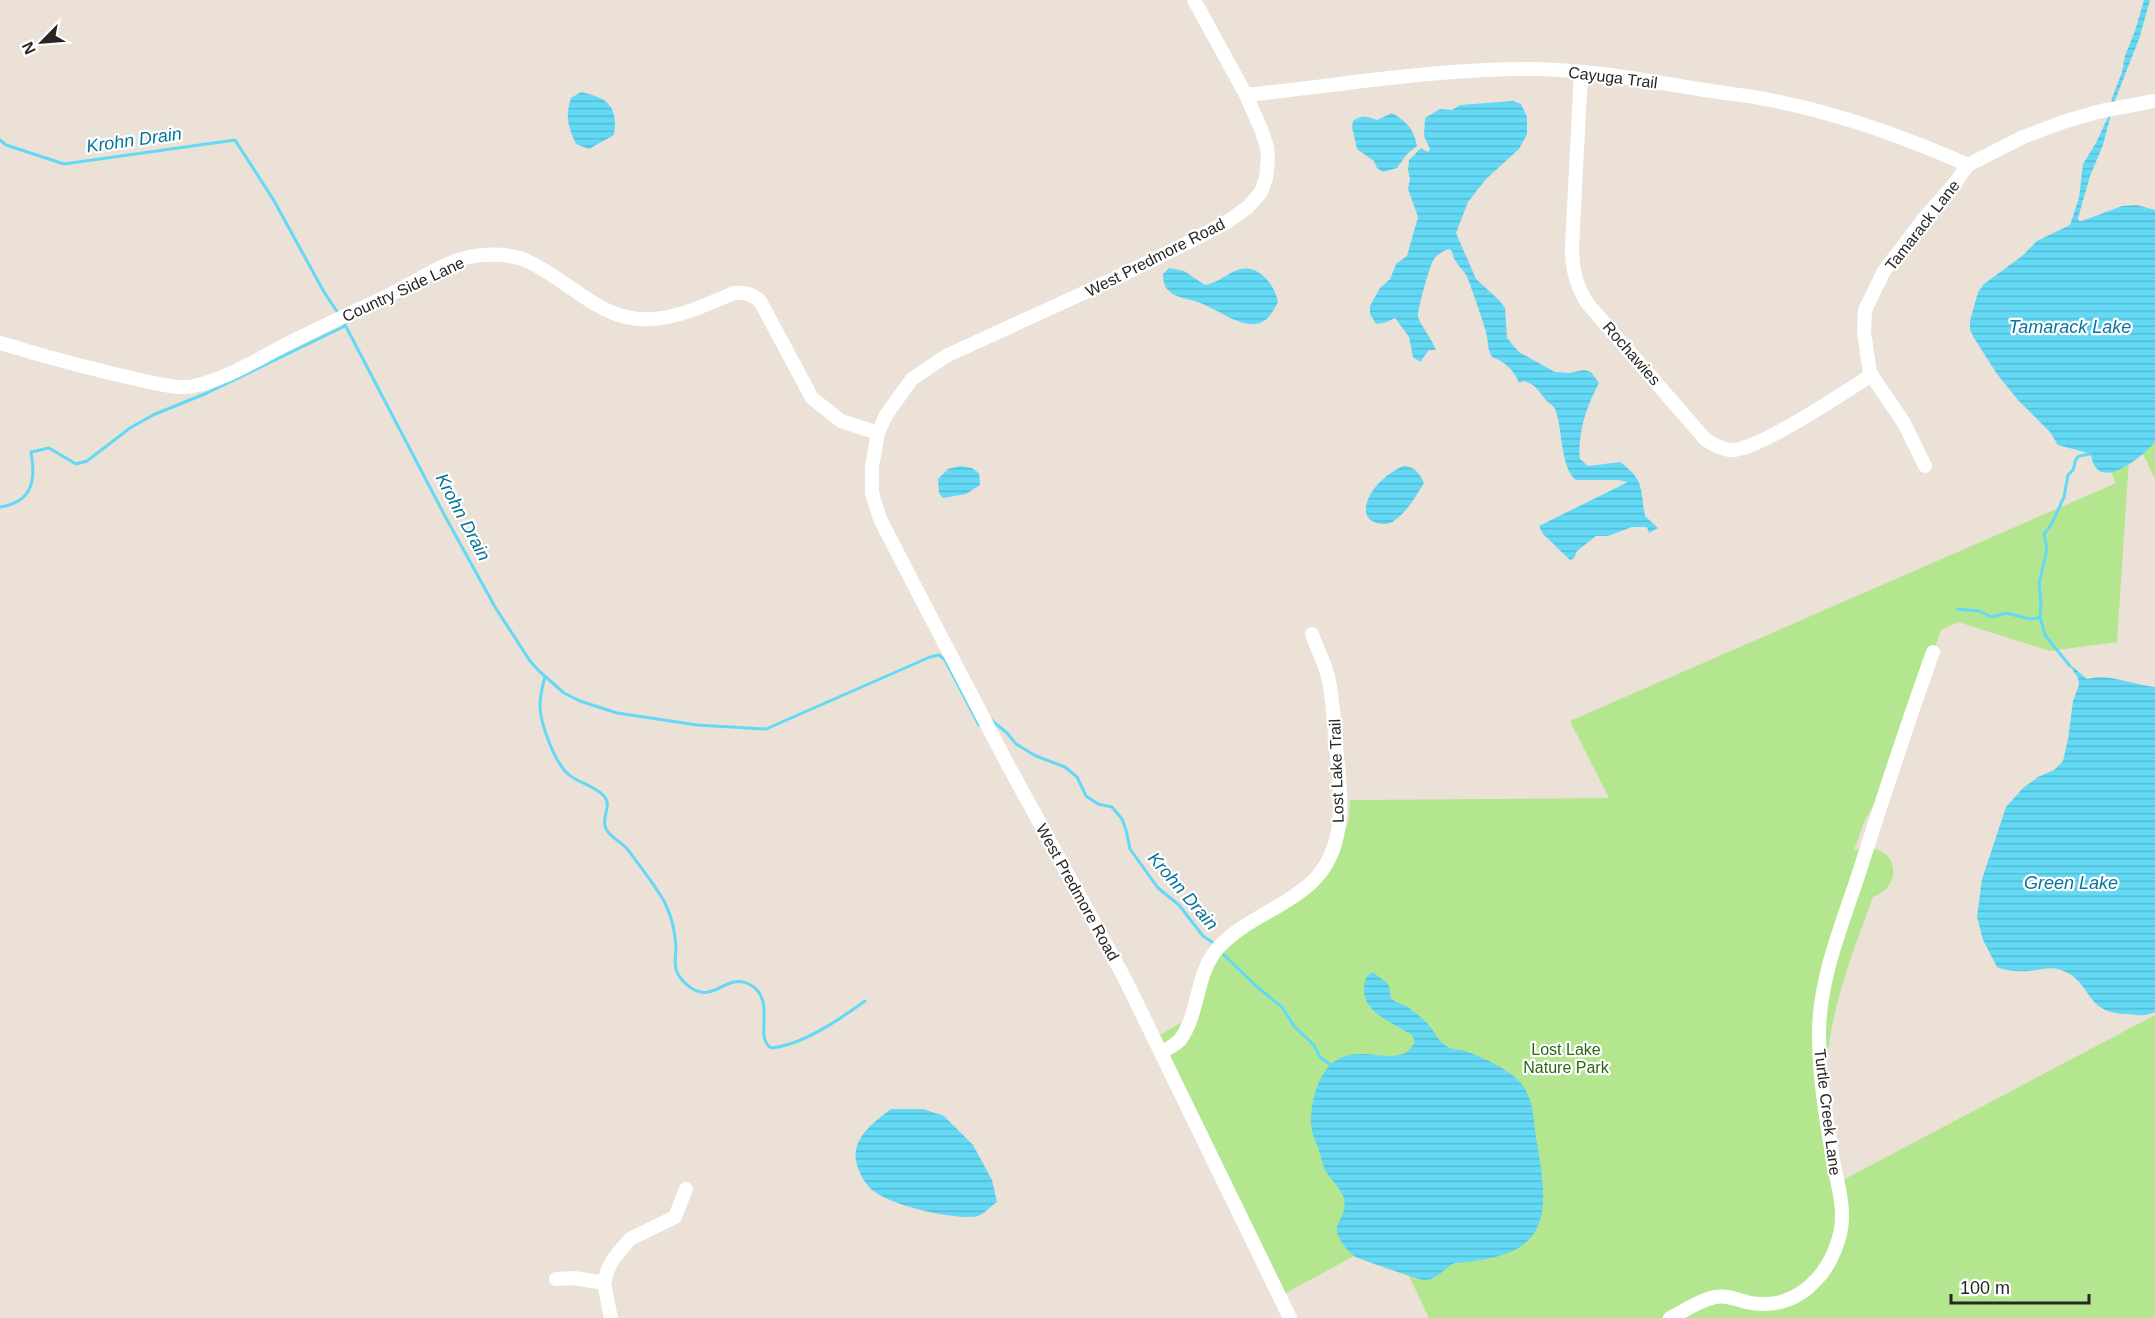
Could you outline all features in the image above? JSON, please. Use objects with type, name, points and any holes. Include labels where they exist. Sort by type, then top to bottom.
[{"type":"street","name":"West Predmore Road","points":[[1194,0],[1246,95],[1261,129],[1268,158],[1266,178],[1261,192],[1248,207],[1204,234],[1114,279],[946,356],[912,379],[886,415],[878,433],[872,467],[872,493],[880,519],[1014,775],[1125,979],[1290,1318]]},
{"type":"street","name":"Cayuga Trail","points":[[1246,95],[1451,73],[1536,69],[1581,72],[1770,100],[1863,124],[1924,145],[1968,165]]},
{"type":"street","name":"Rochawies","points":[[1581,72],[1572,247],[1572,266],[1578,286],[1588,304],[1705,439],[1730,450],[1759,442],[1872,375]]},
{"type":"street","name":"Tamarack Lane","points":[[1925,466],[1904,423],[1872,375],[1864,332],[1865,310],[1884,271],[1968,165],[2024,137],[2063,122],[2101,111],[2155,101]]},
{"type":"street","name":"Country Side Lane","points":[[0,343],[118,376],[164,385],[193,387],[223,376],[311,331],[463,259],[481,255],[513,256],[540,267],[589,302],[625,317],[652,319],[682,314],[734,293],[751,294],[760,301],[812,398],[841,421],[878,433]]},
{"type":"street","name":"Lost Lake Trail","points":[[1161,1053],[1178,1042],[1190,1023],[1198,987],[1208,961],[1217,949],[1229,937],[1299,894],[1323,871],[1331,857],[1341,815],[1336,750],[1329,679],[1312,634]]},
{"type":"street","name":"Turtle Creek Lane","points":[[1670,1318],[1716,1296],[1729,1296],[1761,1305],[1778,1304],[1815,1281],[1832,1255],[1842,1215],[1826,1118],[1820,1064],[1821,1004],[1833,954],[1858,875],[1933,652]]},
{"type":"street","points":[[611,1318],[604,1283],[608,1269],[630,1239],[675,1217],[686,1189]]},
{"type":"street","points":[[556,1280],[574,1278],[604,1283]]},
{"type":"green space","name":"Lost Lake Nature Park","points":[[2155,356],[2155,479],[2131,429],[2117,642],[2050,651],[1958,622],[1941,630],[1886,784],[1865,820],[1854,850],[1869,848],[1880,851],[1888,856],[1893,874],[1884,891],[1873,897],[1846,973],[1829,1049],[1827,1103],[1843,1180],[2155,1015],[2155,1318],[1429,1318],[1409,1276],[1354,1256],[1284,1294],[1158,1036],[1187,1019],[1225,943],[1302,892],[1336,856],[1349,819],[1350,800],[1609,798],[1570,721],[2116,483],[2077,393]]},
{"type":"water","name":"Tamarack Lake","points":[[2144,0],[2150,0],[2139,39],[2114,103],[2103,145],[2090,176],[2078,218],[2082,221],[2122,206],[2137,205],[2155,210],[2155,442],[2130,464],[2110,472],[2101,472],[2095,466],[2091,454],[2058,445],[2050,432],[2018,400],[1997,374],[1974,338],[1970,330],[1970,321],[1978,292],[1984,284],[2022,256],[2037,241],[2070,225],[2079,198],[2083,164],[2108,117]]},
{"type":"water","points":[[581,92],[604,101],[609,105],[614,117],[614,135],[589,149],[576,144],[568,121],[571,98]]},
{"type":"water","points":[[1513,101],[1521,104],[1527,117],[1527,134],[1519,149],[1486,179],[1468,202],[1456,233],[1476,279],[1505,308],[1507,338],[1519,352],[1555,372],[1569,373],[1584,370],[1591,372],[1599,383],[1584,420],[1579,449],[1580,459],[1588,466],[1620,462],[1628,468],[1638,480],[1645,516],[1658,528],[1649,533],[1647,527],[1632,527],[1608,536],[1596,536],[1577,551],[1574,558],[1570,560],[1543,534],[1539,526],[1628,482],[1576,480],[1571,474],[1564,457],[1555,409],[1534,386],[1524,381],[1519,383],[1515,374],[1508,367],[1492,357],[1468,279],[1455,260],[1452,251],[1449,249],[1434,259],[1418,313],[1419,320],[1436,350],[1429,350],[1420,362],[1413,357],[1409,337],[1395,318],[1376,324],[1370,314],[1370,306],[1380,288],[1390,279],[1396,264],[1407,256],[1418,217],[1408,189],[1410,179],[1408,170],[1409,160],[1421,148],[1428,152],[1430,149],[1424,136],[1425,118],[1440,109],[1452,110],[1460,105]]},
{"type":"water","points":[[1392,113],[1409,126],[1417,146],[1407,154],[1397,168],[1383,172],[1377,168],[1374,161],[1357,149],[1352,127],[1353,121],[1359,117],[1377,120]]},
{"type":"water","points":[[1169,268],[1184,271],[1205,285],[1232,272],[1253,270],[1270,283],[1278,302],[1270,316],[1264,321],[1256,324],[1242,323],[1195,301],[1171,293],[1166,288],[1163,279],[1163,274]]},
{"type":"water","points":[[960,466],[972,468],[979,473],[980,485],[966,494],[943,498],[939,493],[938,479],[948,469]]},
{"type":"water","points":[[1403,466],[1416,471],[1424,483],[1408,508],[1393,521],[1382,524],[1371,520],[1367,515],[1366,504],[1372,492],[1385,477]]},
{"type":"water","name":"Green Lake","points":[[2070,666],[2087,679],[2113,678],[2155,687],[2155,1012],[2148,1015],[2114,1013],[2103,1009],[2072,975],[2061,970],[2049,968],[2016,971],[1997,967],[1983,940],[1977,917],[1982,879],[2006,807],[2023,788],[2038,777],[2054,770],[2063,761],[2073,701],[2079,685],[2078,678]]},
{"type":"water","points":[[1373,972],[1388,984],[1393,1000],[1406,1006],[1424,1020],[1444,1044],[1486,1060],[1515,1077],[1525,1089],[1533,1111],[1543,1196],[1541,1216],[1535,1232],[1524,1244],[1507,1253],[1454,1263],[1428,1280],[1358,1258],[1344,1246],[1337,1226],[1345,1203],[1339,1189],[1325,1170],[1312,1131],[1311,1113],[1315,1093],[1319,1082],[1330,1066],[1342,1057],[1356,1054],[1396,1056],[1407,1052],[1415,1042],[1412,1035],[1384,1019],[1369,1005],[1364,987],[1367,976]]},
{"type":"water","points":[[891,1109],[923,1109],[944,1116],[973,1145],[992,1180],[997,1202],[978,1216],[954,1216],[906,1206],[871,1189],[858,1169],[857,1146],[867,1130]]},
{"type":"waterway","name":"Krohn Drain","points":[[0,140],[6,145],[64,164],[235,140],[273,199],[324,292],[340,316]]},
{"type":"waterway","name":"Krohn Drain","points":[[343,321],[495,607],[530,661],[564,693],[580,701],[617,713],[697,725],[766,729],[939,655],[945,660],[979,725]]},
{"type":"waterway","points":[[0,507],[19,500],[30,488],[33,472],[31,452],[49,448],[76,464],[87,461],[130,428],[153,415],[207,393],[345,326]]},
{"type":"waterway","points":[[2070,666],[2045,635],[2040,617],[2039,584],[2047,549],[2044,534],[2051,525],[2064,497],[2068,475],[2073,470],[2076,459],[2079,456],[2090,454]]},
{"type":"waterway","points":[[1957,609],[1979,611],[1992,617],[2006,613],[2030,619],[2040,618]]},
{"type":"waterway","points":[[545,677],[540,708],[554,753],[568,774],[590,786],[606,799],[606,829],[629,851],[665,903],[675,935],[676,969],[684,982],[695,990],[704,992],[732,982],[749,984],[758,991],[762,999],[764,1035],[766,1043],[771,1048],[808,1037],[865,1001]]},
{"type":"waterway","name":"Krohn Drain","points":[[990,719],[1016,744],[1036,756],[1065,767],[1077,777],[1086,796],[1098,804],[1112,807],[1122,819],[1130,849],[1158,888],[1179,905],[1203,936],[1215,944]]},
{"type":"waterway","name":"Krohn Drain","points":[[1221,952],[1256,986],[1282,1007],[1294,1026],[1314,1045],[1320,1057],[1331,1065]]}]
